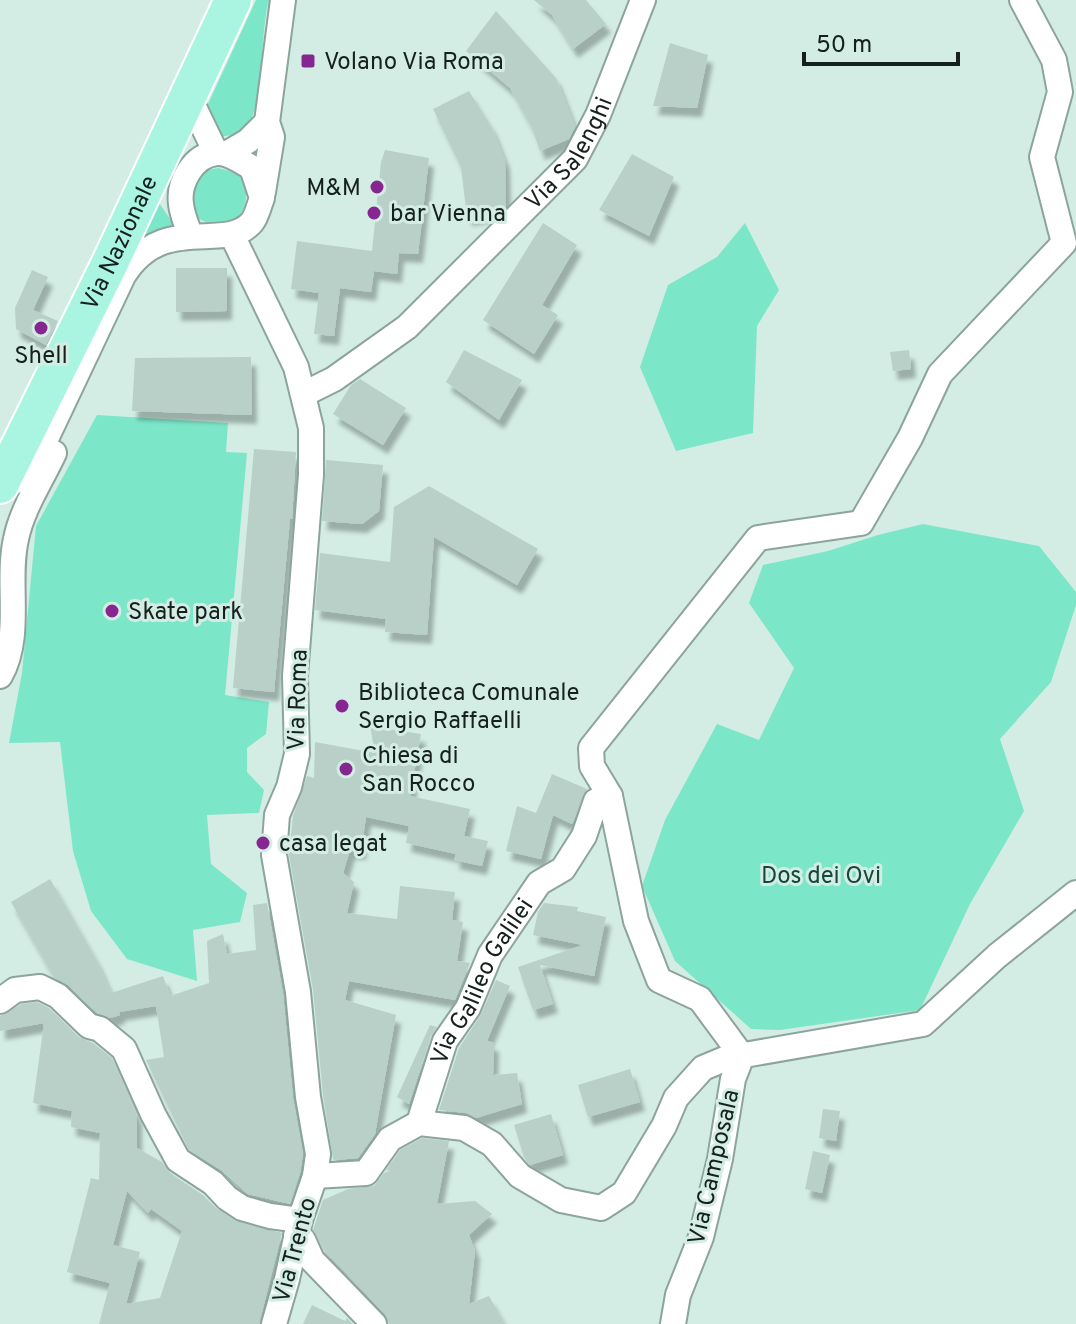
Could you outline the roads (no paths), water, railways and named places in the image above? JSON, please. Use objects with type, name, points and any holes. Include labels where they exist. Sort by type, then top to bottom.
[{"type":"main road","name":"Via Nazionale","points":[[0,487],[233,0]]},
{"type":"street","points":[[0,487],[21,478],[35,462],[134,258],[147,248],[190,235],[232,235],[252,222],[262,198],[272,137],[267,122],[283,0]]},
{"type":"street","name":"Via Salenghi","points":[[304,394],[334,379],[407,327],[575,159],[604,100],[643,0]]},
{"type":"street","points":[[742,1056],[700,999],[659,980],[636,921],[610,796],[592,766],[591,748],[758,538],[861,523],[910,438],[940,374],[1064,243],[1042,157],[1060,92],[1054,60],[1022,0]]},
{"type":"street","points":[[189,97],[221,153],[252,168],[262,198]]},
{"type":"street","points":[[190,235],[181,204],[182,182],[199,160],[248,141],[267,122]]},
{"type":"street","name":"Via Roma","points":[[232,235],[296,367],[311,428],[311,475],[295,676],[297,754],[289,787],[277,815],[274,855],[298,992],[308,1097],[318,1154],[315,1176]]},
{"type":"street","points":[[0,676],[9,650],[16,538],[27,507],[82,395],[93,362],[98,331]]},
{"type":"street","name":"Via Galileo Galilei","points":[[419,1123],[445,1041],[468,1008],[490,955],[539,883],[563,869],[584,836],[596,801],[610,796]]},
{"type":"street","points":[[315,1176],[366,1173],[390,1139],[419,1123],[464,1128],[492,1144],[520,1176],[561,1200],[601,1208],[624,1193],[664,1126],[676,1098],[703,1068],[727,1058],[923,1024],[997,956],[1076,893]]},
{"type":"street","points":[[0,1001],[15,990],[40,987],[58,996],[89,1026],[100,1029],[124,1049],[178,1160],[213,1183],[242,1208],[298,1228],[312,1260],[374,1324]]},
{"type":"street","name":"Via Camposala","points":[[673,1324],[678,1295],[701,1237],[720,1159],[733,1079],[742,1056]]},
{"type":"street","name":"Via Trento","points":[[274,1324],[298,1228],[315,1176]]},
{"type":"place","name":"Volano Via Roma","points":[[308,61]]},
{"type":"place","name":"M&M","points":[[377,187]]},
{"type":"place","name":"bar Vienna","points":[[374,213]]},
{"type":"place","name":"Shell","points":[[41,328]]},
{"type":"place","name":"Skate park","points":[[112,611]]},
{"type":"place","name":"Biblioteca Comunale Sergio Raffaelli","points":[[342,706]]},
{"type":"place","name":"Chiesa di San Rocco","points":[[346,769]]},
{"type":"place","name":"casa legat","points":[[263,843]]},
{"type":"park label","name":"Dos dei Ovi","points":[[821,875]]}]
